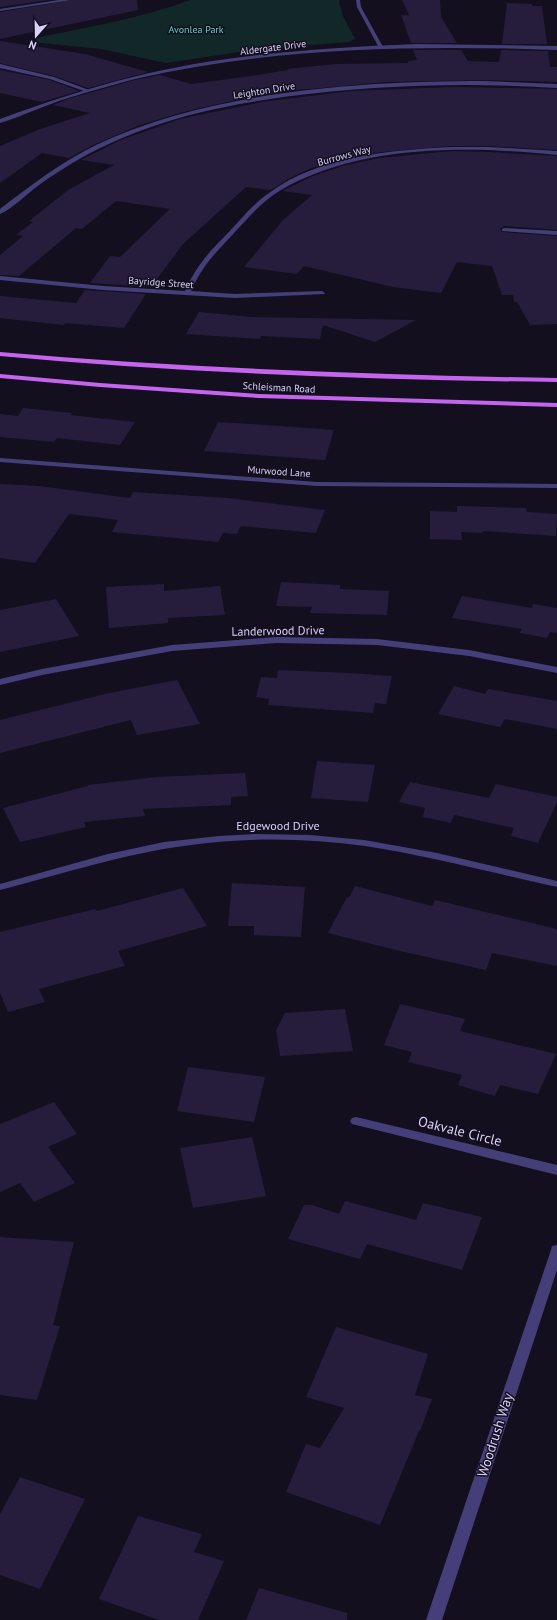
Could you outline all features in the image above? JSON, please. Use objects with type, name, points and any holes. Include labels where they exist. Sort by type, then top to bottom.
[{"type":"main road","name":"Schleisman Road","points":[[0,354],[151,367],[268,374],[557,380]]},
{"type":"main road","name":"Schleisman Road","points":[[0,376],[100,385],[259,396],[557,405]]},
{"type":"street","points":[[0,10],[69,0]]},
{"type":"street","points":[[358,0],[359,7],[381,46]]},
{"type":"street","name":"Aldergate Drive","points":[[0,120],[86,90],[152,75],[227,61],[297,52],[381,46],[557,48]]},
{"type":"street","points":[[0,66],[52,78],[86,90]]},
{"type":"street","name":"Leighton Drive","points":[[0,212],[3,207],[49,175],[98,146],[160,122],[200,111],[291,94],[384,85],[480,83],[557,86]]},
{"type":"street","name":"Burrows Way","points":[[187,293],[201,265],[259,204],[278,189],[303,176],[333,166],[396,153],[468,148],[506,148],[557,152]]},
{"type":"street","points":[[504,230],[557,233]]},
{"type":"street","name":"Bayridge Street","points":[[0,278],[103,288],[235,296],[322,293]]},
{"type":"street","name":"Murwood Lane","points":[[0,460],[317,484],[557,486]]},
{"type":"street","name":"Landerwood Drive","points":[[0,682],[42,672],[172,648],[276,640],[377,642],[469,653],[557,670]]},
{"type":"street","name":"Edgewood Drive","points":[[0,886],[166,846],[218,839],[272,838],[321,839],[366,844],[557,884]]},
{"type":"street","name":"Oakvale Circle","points":[[356,1121],[557,1170]]},
{"type":"street","name":"Woodrush Way","points":[[434,1620],[557,1250]]},
{"type":"green space","name":"Avonlea Park","points":[[191,0],[340,0],[339,2],[343,16],[355,39],[348,42],[246,51],[166,63],[101,49],[31,42],[36,38],[134,17]]},
{"type":"building","points":[[0,0],[49,0],[0,7]]},
{"type":"building","points":[[72,0],[137,0],[138,10],[0,39],[0,12]]},
{"type":"building","points":[[402,0],[440,0],[441,17],[457,43],[411,43],[401,15],[409,15]]},
{"type":"building","points":[[507,3],[542,6],[547,44],[502,44]]},
{"type":"building","points":[[0,41],[85,54],[148,72],[88,88],[54,76],[0,63]]},
{"type":"building","points":[[413,50],[461,50],[468,61],[499,62],[501,50],[548,51],[550,67],[557,67],[557,82],[485,80],[387,82],[286,91],[236,100],[187,111],[140,125],[95,144],[69,158],[42,153],[0,183],[0,146],[40,129],[90,113],[53,105],[68,99],[135,80],[160,75],[191,84],[258,75],[288,70],[287,69],[336,64],[408,63],[408,61],[417,60]]},
{"type":"building","points":[[0,70],[50,80],[79,91],[42,102],[0,93]]},
{"type":"building","points":[[454,87],[557,89],[557,150],[490,146],[452,146],[381,152],[332,162],[309,169],[288,179],[271,190],[246,187],[183,244],[151,287],[90,283],[110,256],[120,257],[170,209],[116,201],[82,229],[76,228],[19,276],[0,275],[0,255],[23,236],[16,235],[33,222],[29,221],[68,190],[114,165],[81,160],[121,140],[180,119],[262,102],[351,91]]},
{"type":"building","points":[[452,151],[557,156],[557,230],[504,226],[500,229],[502,232],[557,236],[557,324],[530,325],[517,302],[514,302],[513,295],[502,295],[492,266],[457,262],[441,293],[393,287],[304,266],[297,274],[244,267],[283,220],[312,195],[282,191],[313,176],[346,165],[380,158]]},
{"type":"building","points":[[85,290],[146,294],[124,328],[65,323],[64,325],[0,318],[0,296],[76,303]]},
{"type":"building","points":[[199,312],[252,317],[416,320],[375,342],[323,325],[320,339],[261,336],[260,339],[186,334]]},
{"type":"building","points":[[23,408],[135,422],[120,445],[57,438],[54,442],[0,437],[0,414],[18,416]]},
{"type":"building","points":[[218,422],[334,430],[325,460],[204,451]]},
{"type":"building","points":[[0,484],[39,486],[130,498],[133,492],[227,498],[325,510],[316,533],[241,526],[237,534],[223,533],[218,542],[112,532],[118,520],[69,514],[35,563],[0,558]]},
{"type":"building","points":[[457,506],[526,508],[527,512],[557,514],[556,536],[483,531],[482,533],[461,532],[462,540],[430,539],[430,511],[457,512]]},
{"type":"building","points":[[281,582],[340,585],[340,589],[389,591],[387,615],[310,613],[312,607],[276,606]]},
{"type":"building","points":[[164,584],[164,591],[220,586],[225,615],[168,618],[168,623],[109,628],[106,587]]},
{"type":"building","points":[[462,596],[532,608],[533,604],[557,608],[557,633],[550,632],[547,638],[520,633],[522,629],[452,618]]},
{"type":"building","points":[[56,599],[79,636],[0,652],[0,610]]},
{"type":"building","points":[[278,670],[392,676],[386,704],[375,703],[373,713],[268,705],[269,699],[256,697],[261,677],[277,678]]},
{"type":"building","points":[[177,680],[200,724],[137,735],[131,720],[0,753],[0,720],[113,692],[114,694],[114,692]]},
{"type":"building","points":[[454,686],[485,694],[488,689],[557,701],[557,729],[505,719],[500,727],[438,714]]},
{"type":"building","points":[[317,761],[375,765],[368,802],[311,798]]},
{"type":"building","points":[[245,773],[248,796],[231,797],[231,805],[143,809],[145,816],[84,822],[86,827],[20,842],[3,808],[88,785],[157,777]]},
{"type":"building","points":[[410,782],[489,798],[496,784],[557,797],[557,802],[538,843],[511,836],[514,828],[454,815],[451,823],[423,817],[425,808],[399,802]]},
{"type":"building","points":[[232,883],[305,887],[301,937],[254,935],[254,926],[228,926]]},
{"type":"building","points":[[355,886],[432,906],[435,900],[557,929],[557,966],[492,953],[486,970],[328,933],[347,897],[349,898]]},
{"type":"building","points":[[183,888],[207,926],[118,951],[125,966],[39,989],[45,1002],[8,1012],[0,993],[0,932],[95,909],[97,911]]},
{"type":"building","points":[[400,1004],[465,1019],[460,1031],[556,1054],[538,1094],[500,1085],[495,1096],[458,1085],[462,1075],[408,1062],[412,1052],[384,1045]]},
{"type":"building","points":[[345,1009],[353,1051],[280,1056],[276,1030],[285,1013]]},
{"type":"building","points":[[188,1067],[265,1077],[254,1122],[177,1111]]},
{"type":"building","points":[[54,1102],[77,1134],[48,1147],[75,1183],[34,1202],[20,1183],[0,1192],[0,1124]]},
{"type":"building","points":[[252,1137],[266,1196],[193,1208],[180,1148]]},
{"type":"building","points":[[345,1201],[416,1220],[423,1203],[482,1217],[462,1270],[367,1244],[360,1259],[288,1239],[304,1205],[312,1205],[339,1214]]},
{"type":"building","points":[[0,1237],[74,1242],[53,1325],[60,1326],[37,1400],[0,1395]]},
{"type":"building","points":[[336,1327],[428,1354],[415,1395],[432,1399],[380,1525],[286,1492],[306,1444],[320,1448],[344,1408],[306,1397]]},
{"type":"building","points":[[20,1477],[85,1499],[40,1589],[0,1575],[0,1514]]},
{"type":"building","points":[[138,1516],[202,1534],[194,1552],[224,1561],[198,1620],[159,1620],[99,1599]]},
{"type":"building","points":[[259,1588],[347,1613],[347,1620],[246,1620]]}]
